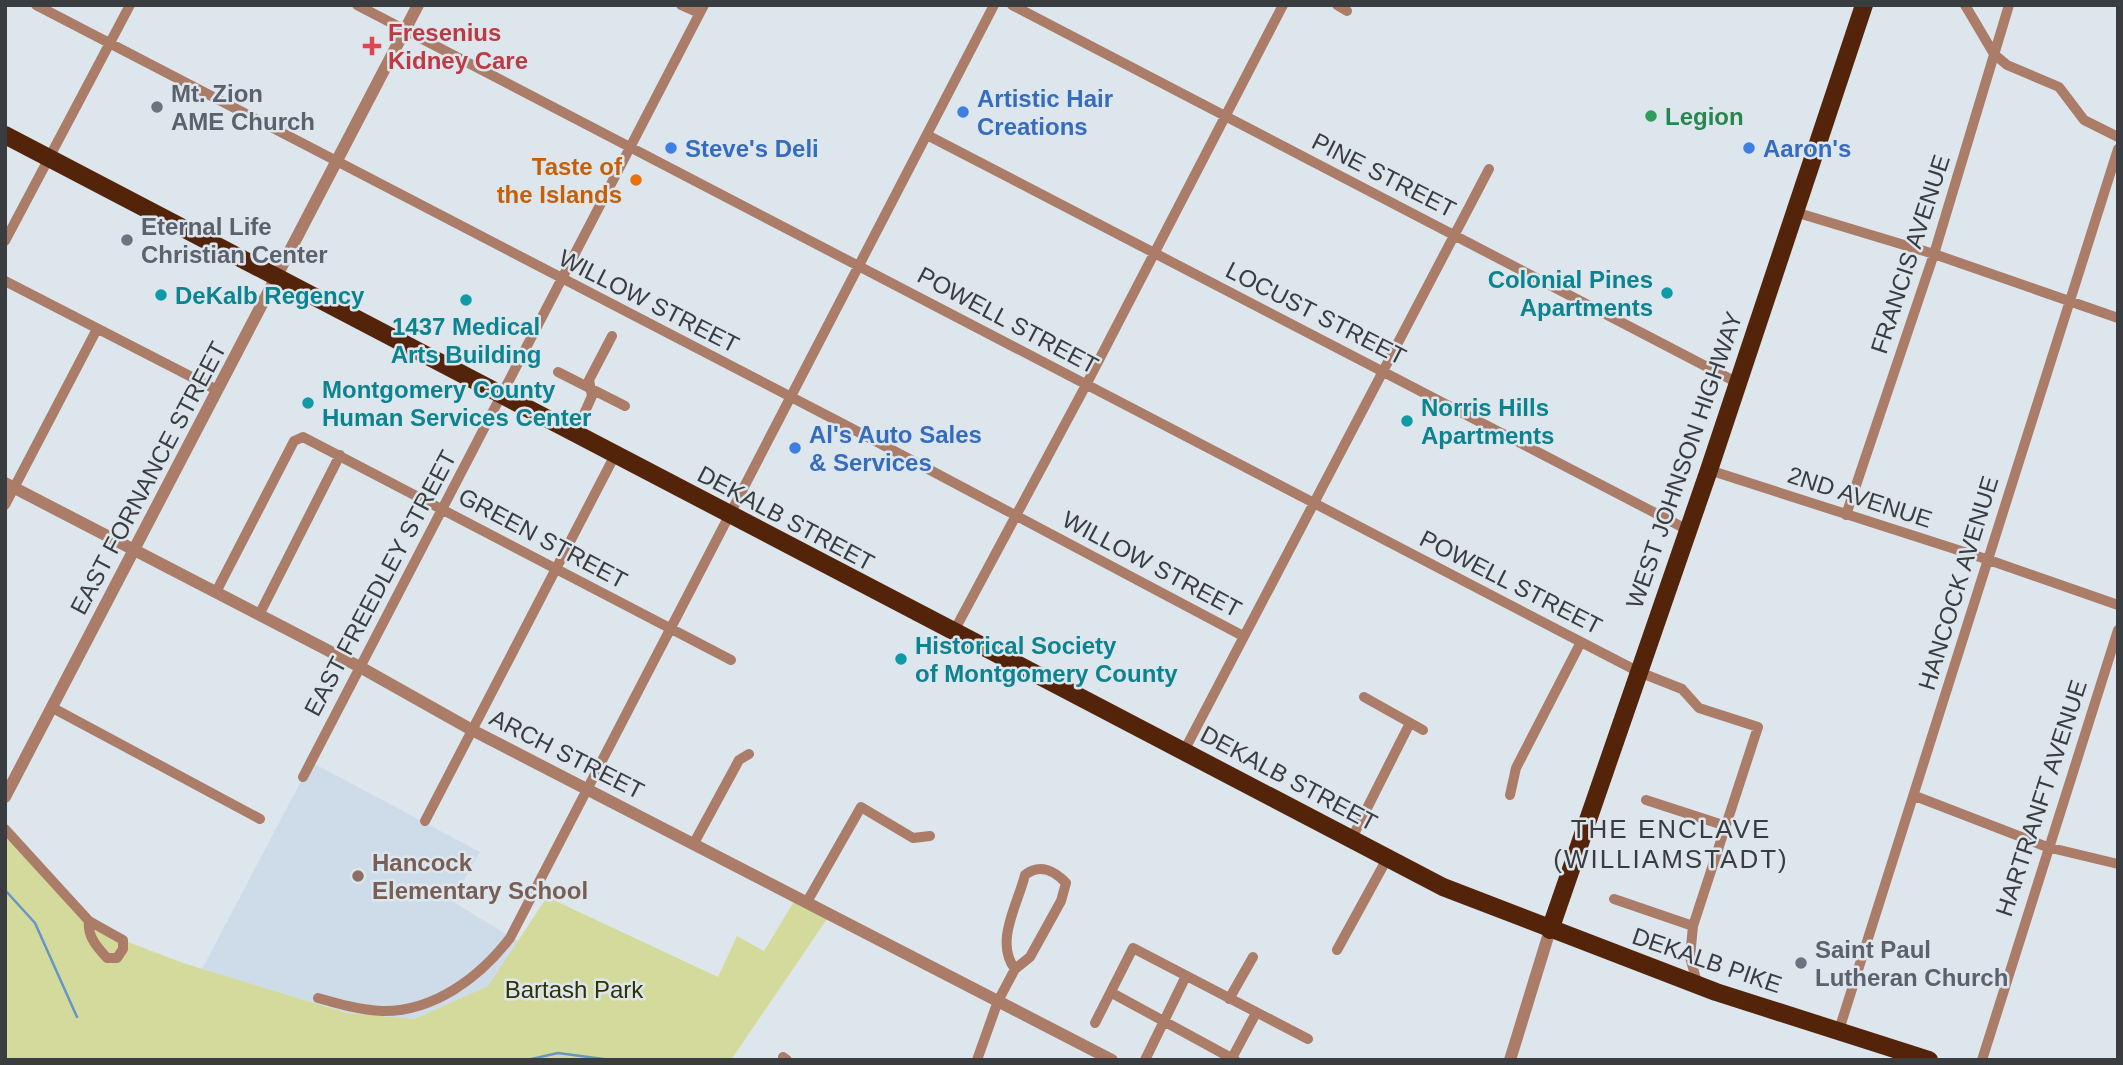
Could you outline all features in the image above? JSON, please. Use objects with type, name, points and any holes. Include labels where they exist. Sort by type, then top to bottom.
[{"type":"highway","name":"WEST JOHNSON HIGHWAY","points":[[1550,930],[1686,529],[1709,470],[1736,382],[1864,5]]},
{"type":"highway","name":"DEKALB STREET","points":[[5,135],[1443,887],[1550,930]]},
{"type":"highway","name":"DEKALB PIKE","points":[[1550,930],[1716,992],[1929,1060]]},
{"type":"street","name":"WILLOW STREET","points":[[36,5],[1243,636]]},
{"type":"street","points":[[5,241],[130,5]]},
{"type":"street","name":"POWELL STREET","points":[[358,5],[1311,503],[1639,672],[1682,689],[1699,708],[1758,727],[1726,826]]},
{"type":"street","name":"EAST FORNANCE STREET","points":[[5,797],[418,5]]},
{"type":"street","points":[[681,5],[701,9]]},
{"type":"street","points":[[318,998],[358,1009],[403,1010],[472,979],[510,938],[586,787],[995,5]]},
{"type":"street","name":"PINE STREET","points":[[1012,5],[1736,382]]},
{"type":"street","points":[[953,633],[1227,117],[1283,5]]},
{"type":"street","points":[[1965,5],[1994,54],[2007,65],[2059,87],[2084,120],[2118,137]]},
{"type":"street","name":"FRANCIS AVENUE","points":[[1846,514],[1934,254],[2009,5]]},
{"type":"street","name":"EAST FREEDLEY STREET","points":[[303,777],[632,148],[701,9]]},
{"type":"street","name":"LOCUST STREET","points":[[927,135],[1686,529]]},
{"type":"street","name":"HANCOCK AVENUE","points":[[1839,1030],[2118,149]]},
{"type":"street","points":[[1184,751],[1311,503],[1489,169]]},
{"type":"street","points":[[1795,212],[1934,254],[2118,318]]},
{"type":"street","points":[[5,281],[217,390]]},
{"type":"street","points":[[5,505],[10,485],[97,329]]},
{"type":"street","points":[[575,434],[592,396],[589,380],[612,336]]},
{"type":"street","points":[[558,372],[625,406]]},
{"type":"street","name":"GREEN STREET","points":[[216,592],[298,436],[340,455],[730,660]]},
{"type":"street","points":[[259,615],[340,455]]},
{"type":"street","points":[[425,821],[615,455]]},
{"type":"street","name":"2ND AVENUE","points":[[1709,470],[1986,559],[2118,605]]},
{"type":"street","name":"ARCH STREET","points":[[10,485],[360,667],[471,730],[808,901],[1112,1060]]},
{"type":"street","name":"HARTRANFT AVENUE","points":[[1982,1060],[2047,847],[2118,630]]},
{"type":"street","points":[[1510,795],[1516,768],[1581,642]]},
{"type":"street","points":[[1364,697],[1423,730]]},
{"type":"street","points":[[51,707],[260,819]]},
{"type":"street","points":[[1352,838],[1410,723]]},
{"type":"street","points":[[694,843],[739,760],[749,754]]},
{"type":"street","points":[[1915,796],[2047,847],[2118,864]]},
{"type":"street","points":[[1646,800],[1726,826],[1689,946],[1696,979],[1716,992]]},
{"type":"street","points":[[808,901],[861,807],[913,838],[930,836]]},
{"type":"street","points":[[5,829],[89,921]]},
{"type":"street","points":[[1337,950],[1388,857]]},
{"type":"street","points":[[977,1060],[998,1001],[1015,969],[1030,957],[1061,901],[1066,883],[1051,871],[1032,870],[1026,874],[1005,940],[1009,961],[1015,969]]},
{"type":"street","points":[[1614,899],[1693,926]]},
{"type":"street","points":[[1510,1060],[1550,930]]},
{"type":"street","points":[[1095,1023],[1133,948],[1308,1039]]},
{"type":"street","points":[[1229,999],[1253,957]]},
{"type":"street","points":[[1145,1060],[1186,976]]},
{"type":"street","points":[[1112,993],[1232,1059],[1256,1013]]},
{"type":"shaded area","name":"Hancock Elementary School","points":[[311,762],[480,852],[452,901],[519,942],[488,986],[414,1019],[347,1013],[202,969]]},
{"type":"green space","name":"Bartash Park","points":[[5,829],[89,921],[123,940],[183,963],[347,1013],[414,1019],[488,986],[547,897],[718,977],[737,936],[764,951],[798,895],[831,913],[731,1060],[5,1060]]},
{"type":"waterway","points":[[5,890],[35,923],[77,1017]]},
{"type":"waterway","points":[[527,1060],[558,1053],[611,1060]]},
{"type":"place","name":"Fresenius Kidney Care","points":[[372,46]]},
{"type":"place","name":"Mt. Zion AME Church","points":[[157,107]]},
{"type":"place","name":"Artistic Hair Creations","points":[[963,112]]},
{"type":"place","name":"Legion","points":[[1651,116]]},
{"type":"place","name":"Steve's Deli","points":[[671,148]]},
{"type":"place","name":"Aaron's","points":[[1749,148]]},
{"type":"place","name":"Taste of the Islands","points":[[636,180]]},
{"type":"place","name":"Eternal Life Christian Center","points":[[127,240]]},
{"type":"place","name":"Colonial Pines Apartments","points":[[1667,293]]},
{"type":"place","name":"DeKalb Regency","points":[[161,295]]},
{"type":"place","name":"1437 Medical Arts Building","points":[[466,300]]},
{"type":"place","name":"Montgomery County Human Services Center","points":[[308,403]]},
{"type":"place","name":"Norris Hills Apartments","points":[[1407,421]]},
{"type":"place","name":"Al's Auto Sales & Services","points":[[795,448]]},
{"type":"place","name":"Historical Society of Montgomery County","points":[[901,659]]},
{"type":"place","name":"Hancock Elementary School","points":[[358,876]]},
{"type":"place","name":"Saint Paul Lutheran Church","points":[[1801,963]]},
{"type":"district","name":"THE ENCLAVE (WILLIAMSTADT)","points":[[1671,844]]}]
